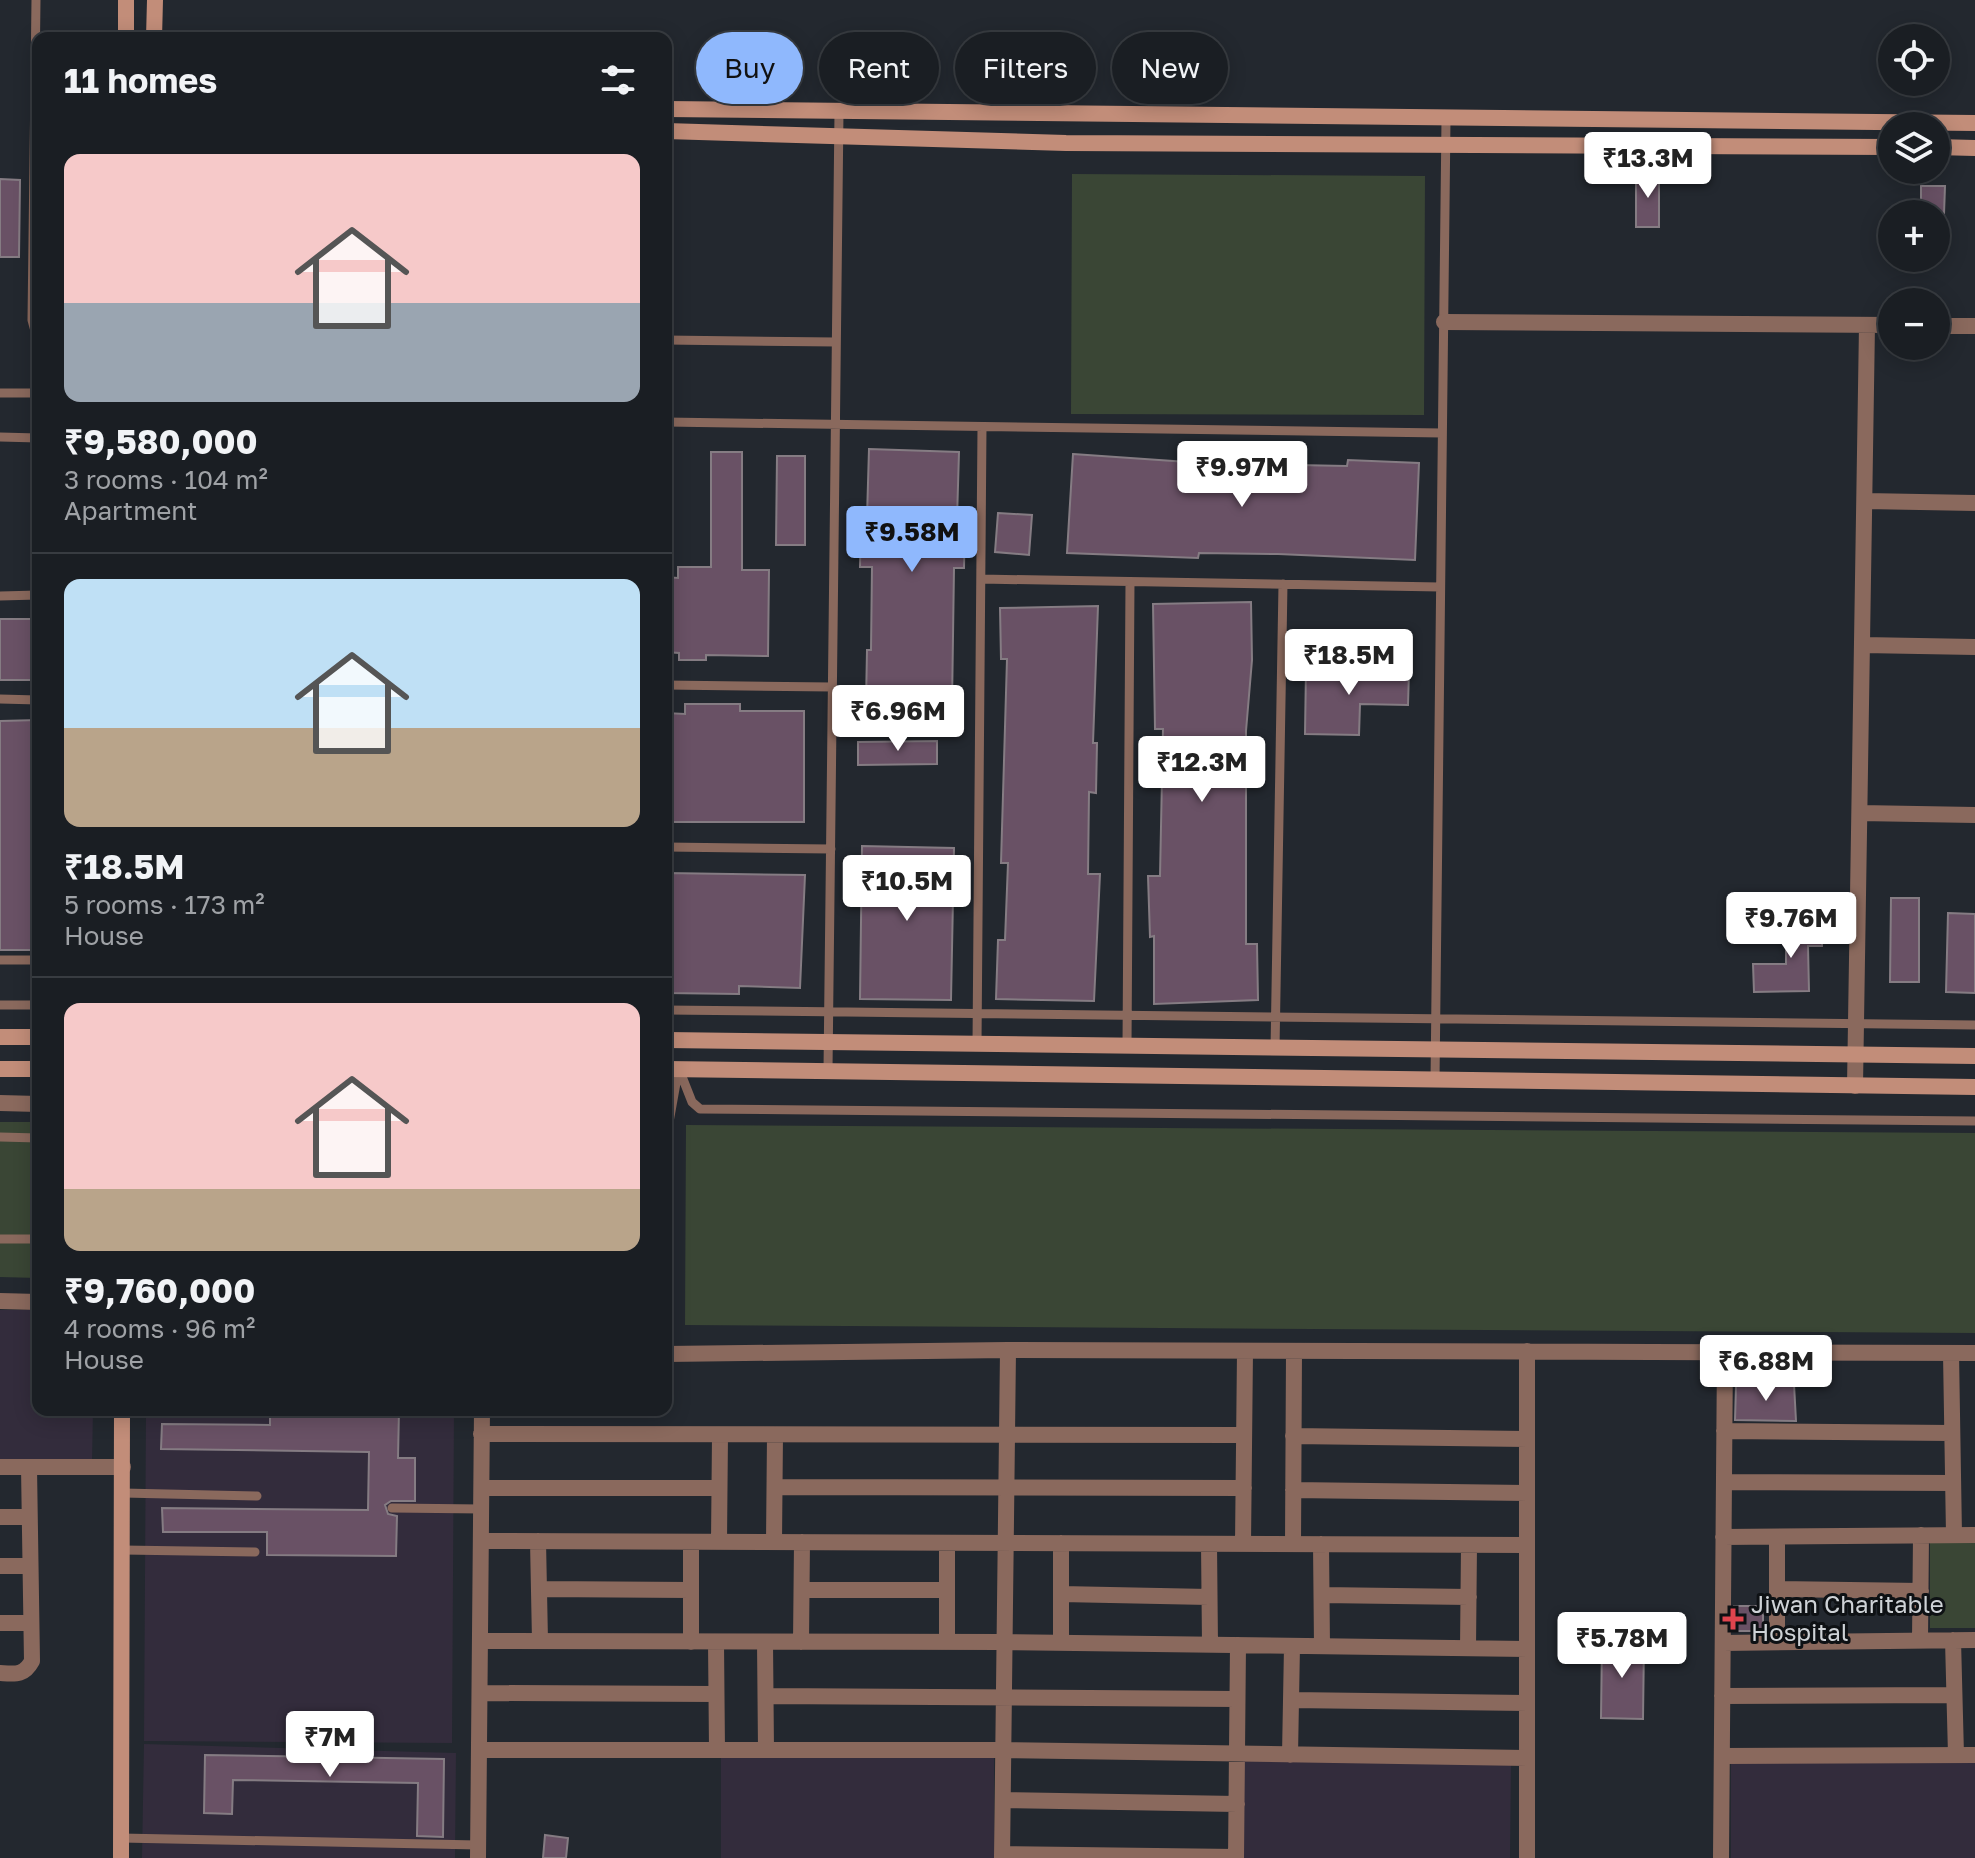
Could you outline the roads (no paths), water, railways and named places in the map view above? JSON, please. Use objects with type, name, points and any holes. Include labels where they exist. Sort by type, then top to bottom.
[{"type":"street","points":[[126,0],[126,32]]},
{"type":"street","points":[[154,32],[155,0]]},
{"type":"street","points":[[672,109],[1975,123]]},
{"type":"street","points":[[672,131],[1066,143],[1878,147]]},
{"type":"street","points":[[1950,147],[1975,148]]},
{"type":"street","points":[[1444,322],[1878,325]]},
{"type":"street","points":[[1855,1086],[1867,325]]},
{"type":"street","points":[[1950,326],[1975,326]]},
{"type":"street","points":[[1865,501],[1975,503]]},
{"type":"street","points":[[1863,645],[1975,647]]},
{"type":"street","points":[[1860,813],[1975,815]]},
{"type":"street","points":[[0,1037],[32,1037]]},
{"type":"street","points":[[672,1040],[1975,1056]]},
{"type":"street","points":[[0,1069],[32,1069]]},
{"type":"street","points":[[672,1069],[1975,1087]]},
{"type":"street","points":[[0,1103],[32,1104]]},
{"type":"street","points":[[0,1301],[32,1302]]},
{"type":"street","points":[[1008,1350],[1002,1856],[1236,1857],[1238,1645]]},
{"type":"street","points":[[672,1354],[1008,1350],[1975,1353]]},
{"type":"street","points":[[1243,1544],[1245,1351]]},
{"type":"street","points":[[1293,1544],[1294,1351]]},
{"type":"street","points":[[1527,1351],[1527,1858]]},
{"type":"street","points":[[1721,1858],[1725,1352]]},
{"type":"street","points":[[1951,1353],[1954,1535]]},
{"type":"street","points":[[121,1858],[122,1416]]},
{"type":"street","points":[[478,1852],[482,1416]]},
{"type":"street","points":[[1724,1431],[1952,1433]]},
{"type":"street","points":[[481,1434],[1244,1435]]},
{"type":"street","points":[[719,1542],[720,1435]]},
{"type":"street","points":[[774,1542],[775,1435]]},
{"type":"street","points":[[1293,1436],[1526,1439]]},
{"type":"street","points":[[0,1467],[123,1467]]},
{"type":"street","points":[[0,1673],[19,1674],[27,1670],[32,1661],[29,1623],[29,1467]]},
{"type":"street","points":[[1724,1482],[1953,1483]]},
{"type":"street","points":[[775,1487],[1244,1488]]},
{"type":"street","points":[[482,1488],[719,1488]]},
{"type":"street","points":[[1293,1490],[1526,1493]]},
{"type":"street","points":[[0,1517],[29,1517]]},
{"type":"street","points":[[1920,1640],[1921,1535]]},
{"type":"street","points":[[1723,1537],[1975,1535]]},
{"type":"street","points":[[1777,1537],[1777,1642]]},
{"type":"street","points":[[482,1541],[1526,1545]]},
{"type":"street","points":[[538,1541],[540,1641]]},
{"type":"street","points":[[691,1542],[691,1642]]},
{"type":"street","points":[[801,1642],[802,1542]]},
{"type":"street","points":[[947,1543],[947,1642]]},
{"type":"street","points":[[1061,1543],[1061,1643]]},
{"type":"street","points":[[1209,1544],[1210,1645]]},
{"type":"street","points":[[1321,1544],[1322,1646]]},
{"type":"street","points":[[1468,1648],[1469,1545]]},
{"type":"street","points":[[0,1566],[29,1566]]},
{"type":"street","points":[[539,1589],[691,1590]]},
{"type":"street","points":[[1777,1589],[1921,1591]]},
{"type":"street","points":[[802,1590],[947,1590]]},
{"type":"street","points":[[1061,1594],[1209,1597]]},
{"type":"street","points":[[1322,1595],[1469,1597]]},
{"type":"street","points":[[0,1623],[29,1623]]},
{"type":"street","points":[[1953,1640],[1956,1755]]},
{"type":"street","points":[[1723,1643],[1975,1640]]},
{"type":"street","points":[[481,1641],[1004,1642],[1527,1649]]},
{"type":"street","points":[[716,1642],[717,1750]]},
{"type":"street","points":[[765,1642],[766,1750]]},
{"type":"street","points":[[1290,1755],[1292,1646]]},
{"type":"street","points":[[480,1693],[716,1694]]},
{"type":"street","points":[[1722,1696],[1954,1695]]},
{"type":"street","points":[[766,1696],[1237,1699]]},
{"type":"street","points":[[1291,1700],[1527,1703]]},
{"type":"street","points":[[480,1750],[1003,1750],[1527,1758]]},
{"type":"street","points":[[1722,1756],[1975,1755]]},
{"type":"street","points":[[1003,1800],[1237,1804]]},
{"type":"lane","points":[[36,0],[36,32]]},
{"type":"lane","points":[[828,1070],[839,112]]},
{"type":"lane","points":[[1435,1081],[1446,119]]},
{"type":"lane","points":[[672,340],[836,342]]},
{"type":"lane","points":[[0,393],[32,393]]},
{"type":"lane","points":[[672,422],[1442,433]]},
{"type":"lane","points":[[977,1044],[982,427]]},
{"type":"lane","points":[[0,437],[32,438]]},
{"type":"lane","points":[[981,579],[1440,587]]},
{"type":"lane","points":[[1127,1046],[1130,582]]},
{"type":"lane","points":[[1275,1049],[1283,584]]},
{"type":"lane","points":[[0,596],[32,595]]},
{"type":"lane","points":[[672,685],[832,687]]},
{"type":"lane","points":[[0,699],[32,700]]},
{"type":"lane","points":[[672,847],[831,849]]},
{"type":"lane","points":[[0,960],[32,960]]},
{"type":"lane","points":[[0,1005],[32,1005]]},
{"type":"lane","points":[[672,1010],[1975,1025]]},
{"type":"lane","points":[[672,1069],[692,1102],[700,1109],[1975,1121]]},
{"type":"lane","points":[[0,1137],[32,1138]]},
{"type":"lane","points":[[0,1239],[32,1239]]},
{"type":"lane","points":[[123,1493],[257,1496]]},
{"type":"lane","points":[[392,1508],[482,1509]]},
{"type":"lane","points":[[123,1550],[255,1552]]},
{"type":"lane","points":[[121,1838],[478,1852]]},
{"type":"place","name":"Jiwan Charitable Hospital","points":[[1733,1619]]}]
